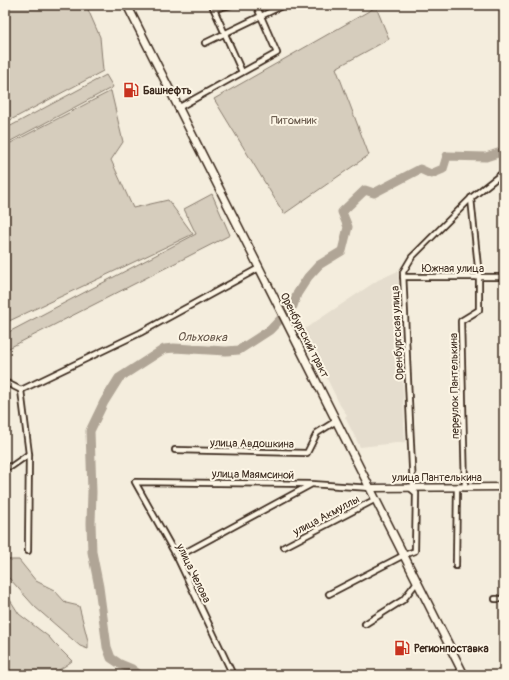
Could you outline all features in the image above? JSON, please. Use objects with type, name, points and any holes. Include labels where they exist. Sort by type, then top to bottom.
[{"type":"main road","name":"Оренбургский тракт","points":[[127,5],[464,675]]},
{"type":"main road","name":"улица Пантелькина","points":[[370,488],[504,487]]},
{"type":"street","points":[[230,5],[213,7],[242,72]]},
{"type":"street","points":[[178,108],[277,53],[256,5]]},
{"type":"street","points":[[205,43],[284,5]]},
{"type":"street","name":"Оренбургская улица","points":[[404,555],[415,551],[416,493],[411,487],[403,277],[405,269],[412,257],[471,198],[504,172]]},
{"type":"street","name":"переулок Пантелькина","points":[[465,488],[461,321],[479,310],[478,277],[471,198]]},
{"type":"street","points":[[21,390],[140,333],[259,268]]},
{"type":"street","name":"Южная улица","points":[[403,277],[504,277]]},
{"type":"street","points":[[5,382],[21,390]]},
{"type":"street","points":[[21,390],[29,454],[28,551]]},
{"type":"street","name":"улица Авдошкина","points":[[175,450],[307,453],[317,433],[336,421]]},
{"type":"street","points":[[5,467],[12,466],[29,454]]},
{"type":"street","name":"улица Маямсиной","points":[[135,482],[311,484],[370,488]]},
{"type":"street","name":"улица Челова","points":[[135,482],[177,557],[233,675]]},
{"type":"street","points":[[177,557],[311,484]]},
{"type":"street","points":[[456,566],[457,488]]},
{"type":"street","name":"улица Акмуллы","points":[[284,547],[376,499]]},
{"type":"street","points":[[329,594],[404,555]]},
{"type":"street","points":[[365,624],[403,600],[417,582]]},
{"type":"street","points":[[495,599],[504,599]]},
{"type":"shaded area","points":[[398,271],[405,442],[360,447],[345,417],[347,415],[340,405],[303,330],[378,280]]},
{"type":"green space","points":[[5,5],[86,5],[100,37],[103,71],[5,123]]},
{"type":"green space","name":"Питомник","points":[[376,7],[389,39],[336,68],[369,155],[284,214],[214,99]]},
{"type":"green space","points":[[106,75],[113,87],[5,144],[5,129]]},
{"type":"green space","points":[[111,91],[123,142],[111,160],[133,208],[168,200],[193,234],[5,323],[5,146]]},
{"type":"green space","points":[[212,194],[230,235],[5,350],[5,334],[196,234],[184,209]]},
{"type":"green space","points":[[5,558],[19,560],[36,581],[54,590],[66,603],[79,606],[88,641],[88,649],[80,646],[35,607],[10,579],[5,577]]},
{"type":"green space","points":[[5,592],[19,614],[49,637],[72,661],[53,675],[5,675]]},
{"type":"waterway","name":"Ольховка","points":[[140,675],[111,658],[107,647],[99,587],[92,552],[90,431],[104,402],[119,378],[164,349],[239,350],[270,330],[293,306],[297,294],[308,277],[319,265],[342,251],[348,227],[342,212],[365,190],[374,193],[420,169],[431,174],[443,169],[447,156],[486,157],[504,151]]},
{"type":"place","name":"Башнефть","points":[[131,90]]},
{"type":"place","name":"Регионпоставка","points":[[402,648]]}]
